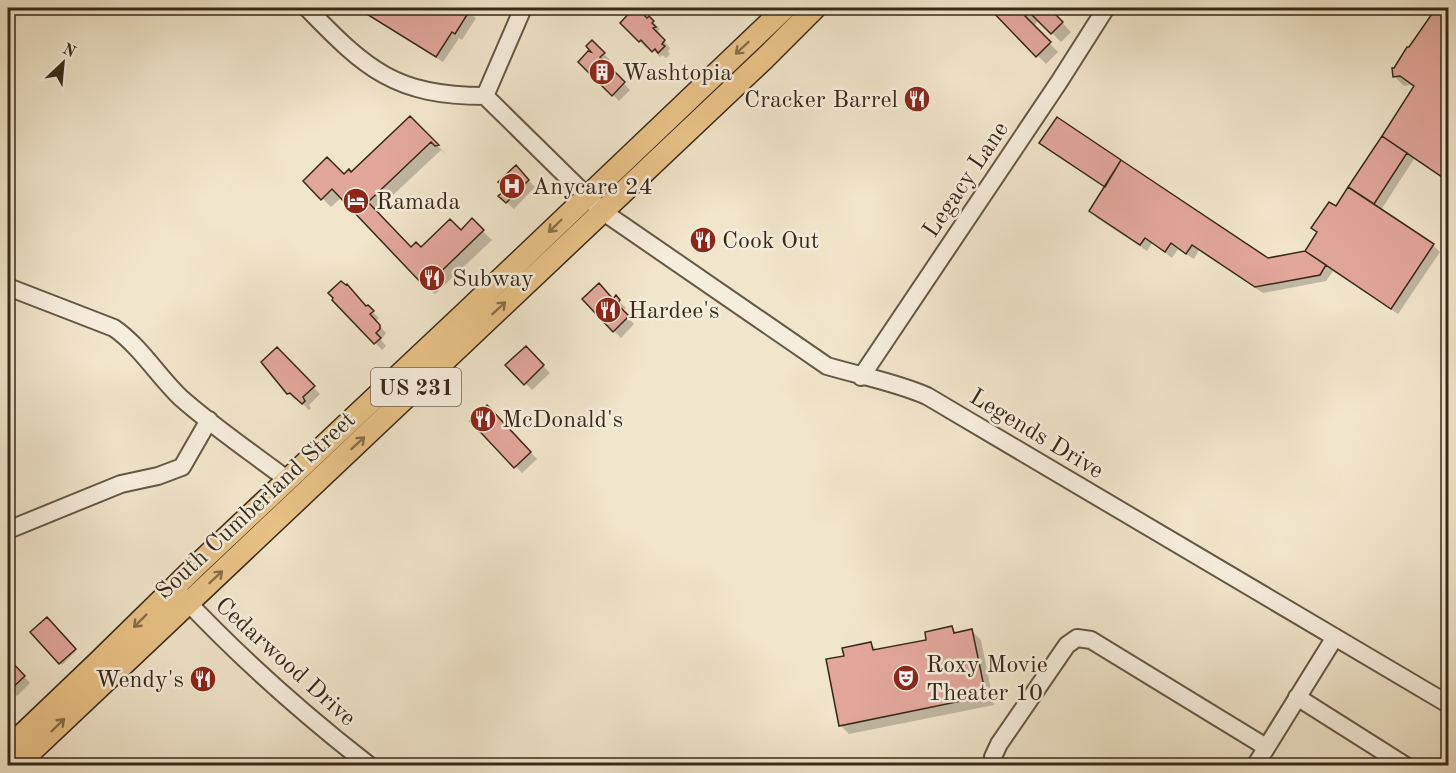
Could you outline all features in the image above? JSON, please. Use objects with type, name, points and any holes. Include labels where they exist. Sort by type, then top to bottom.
[{"type":"main road","name":"South Cumberland Street","points":[[16,765],[181,595],[288,480],[784,8]]},
{"type":"main road","name":"South Cumberland Street","points":[[8,748],[181,595],[602,211],[815,8]]},
{"type":"street","points":[[307,8],[346,48],[388,78],[417,90],[484,96],[523,8]]},
{"type":"street","name":"Legacy Lane","points":[[861,377],[1106,8]]},
{"type":"street","name":"Legends Drive","points":[[484,96],[602,211],[828,366],[861,377],[892,382],[927,396],[1449,704]]},
{"type":"street","points":[[8,287],[114,328],[123,334],[166,383],[209,420],[288,480]]},
{"type":"street","points":[[8,530],[122,484],[164,474],[182,467],[209,420]]},
{"type":"street","name":"Cedarwood Drive","points":[[181,595],[217,633],[280,692],[370,765]]},
{"type":"street","points":[[1255,765],[1335,637]]},
{"type":"street","points":[[995,765],[993,757],[999,744],[1067,645],[1077,638],[1091,640],[1266,747]]},
{"type":"street","points":[[1297,697],[1406,765]]},
{"type":"building","points":[[357,8],[466,8],[470,10],[455,34],[452,32],[436,57]]},
{"type":"building","points":[[634,8],[654,21],[652,23],[656,27],[653,28],[665,40],[662,44],[665,46],[658,53],[655,49],[652,52],[641,40],[639,42],[620,23]]},
{"type":"building","points":[[989,8],[1049,8],[1063,22],[1051,34],[1029,12],[1025,16],[1051,42],[1036,57]]},
{"type":"building","points":[[1436,8],[1448,8],[1448,181],[1382,136],[1414,86],[1400,76],[1393,77],[1392,68]]},
{"type":"building","name":"Washtopia","points":[[592,40],[605,53],[600,57],[625,82],[612,96],[578,62],[588,51],[591,52],[586,46]]},
{"type":"building","name":"Ramada","points":[[410,116],[439,145],[435,146],[431,142],[368,202],[411,247],[416,242],[421,247],[450,219],[461,230],[472,218],[484,230],[425,287],[332,189],[321,200],[303,181],[327,157],[344,174],[349,169],[351,172]]},
{"type":"building","points":[[1057,117],[1121,160],[1105,187],[1039,143]]},
{"type":"building","points":[[1382,136],[1407,153],[1374,204],[1348,187]]},
{"type":"building","points":[[1121,160],[1268,258],[1305,251],[1326,265],[1320,275],[1255,287],[1192,245],[1186,254],[1171,243],[1165,252],[1145,238],[1140,245],[1089,211]]},
{"type":"building","name":"Anycare 24","points":[[516,165],[529,180],[506,203],[498,196],[505,190],[498,182]]},
{"type":"building","points":[[1348,187],[1434,244],[1391,309],[1305,251],[1317,232],[1311,228],[1329,202],[1336,206]]},
{"type":"building","points":[[341,281],[347,284],[366,306],[368,305],[374,311],[370,314],[380,325],[376,333],[381,338],[374,344],[328,293]]},
{"type":"building","name":"Hardee's","points":[[599,283],[613,299],[616,295],[620,300],[617,304],[629,316],[613,332],[582,299]]},
{"type":"building","points":[[526,346],[544,365],[524,385],[505,365]]},
{"type":"building","points":[[277,347],[315,386],[303,397],[305,401],[302,404],[290,393],[287,394],[261,362]]},
{"type":"building","points":[[487,405],[531,452],[514,468],[470,421]]},
{"type":"building","points":[[47,617],[76,649],[59,664],[30,632]]},
{"type":"building","name":"Roxy Movie Theater 10","points":[[952,626],[954,633],[972,629],[986,696],[839,726],[826,659],[844,656],[842,648],[871,642],[873,650],[926,640],[925,632]]},
{"type":"building","points":[[8,658],[25,676],[10,690],[8,688]]},
{"type":"place","name":"Washtopia","points":[[602,72]]},
{"type":"place","name":"Cracker Barrel","points":[[917,99]]},
{"type":"place","name":"Anycare 24","points":[[512,186]]},
{"type":"place","name":"Ramada","points":[[356,201]]},
{"type":"place","name":"Cook Out","points":[[703,240]]},
{"type":"place","name":"Subway","points":[[432,278]]},
{"type":"place","name":"Hardee's","points":[[608,310]]},
{"type":"place","name":"McDonald's","points":[[483,419]]},
{"type":"place","name":"Roxy Movie Theater 10","points":[[906,678]]},
{"type":"place","name":"Wendy's","points":[[203,679]]}]
